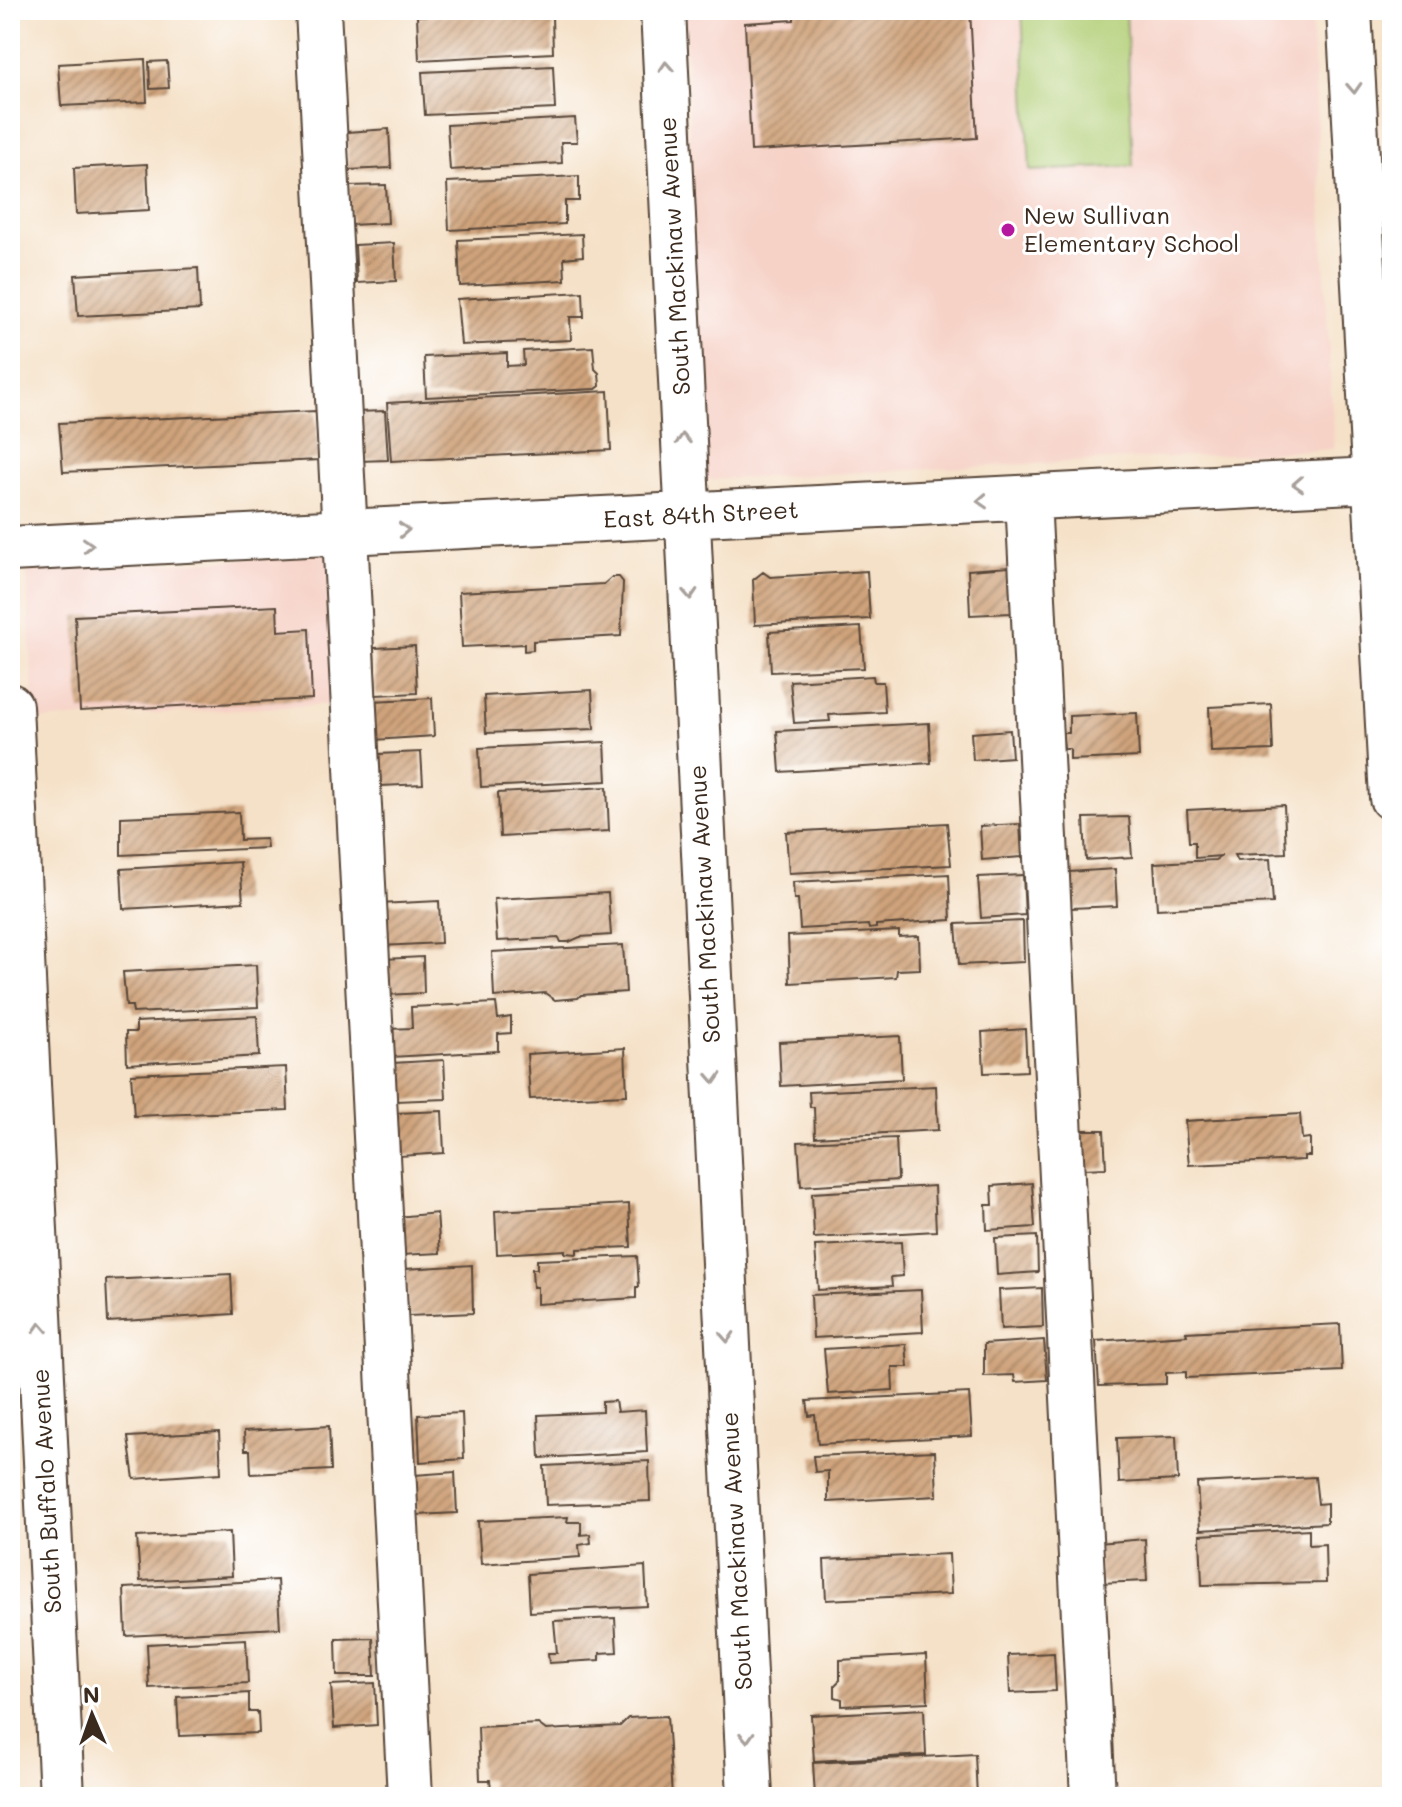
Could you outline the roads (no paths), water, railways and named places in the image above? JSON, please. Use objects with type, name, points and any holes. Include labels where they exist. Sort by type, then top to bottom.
[{"type":"street","points":[[318,10],[410,1797]]},
{"type":"street","name":"South Mackinaw Avenue","points":[[663,10],[750,1797]]},
{"type":"street","points":[[1349,10],[1384,480],[1392,798]]},
{"type":"street","name":"East 84th Street","points":[[10,549],[1384,480]]},
{"type":"street","points":[[1028,498],[1093,1797]]},
{"type":"street","name":"South Buffalo Avenue","points":[[10,706],[62,1797]]},
{"type":"place","name":"New Sullivan Elementary School","points":[[1008,230]]}]
